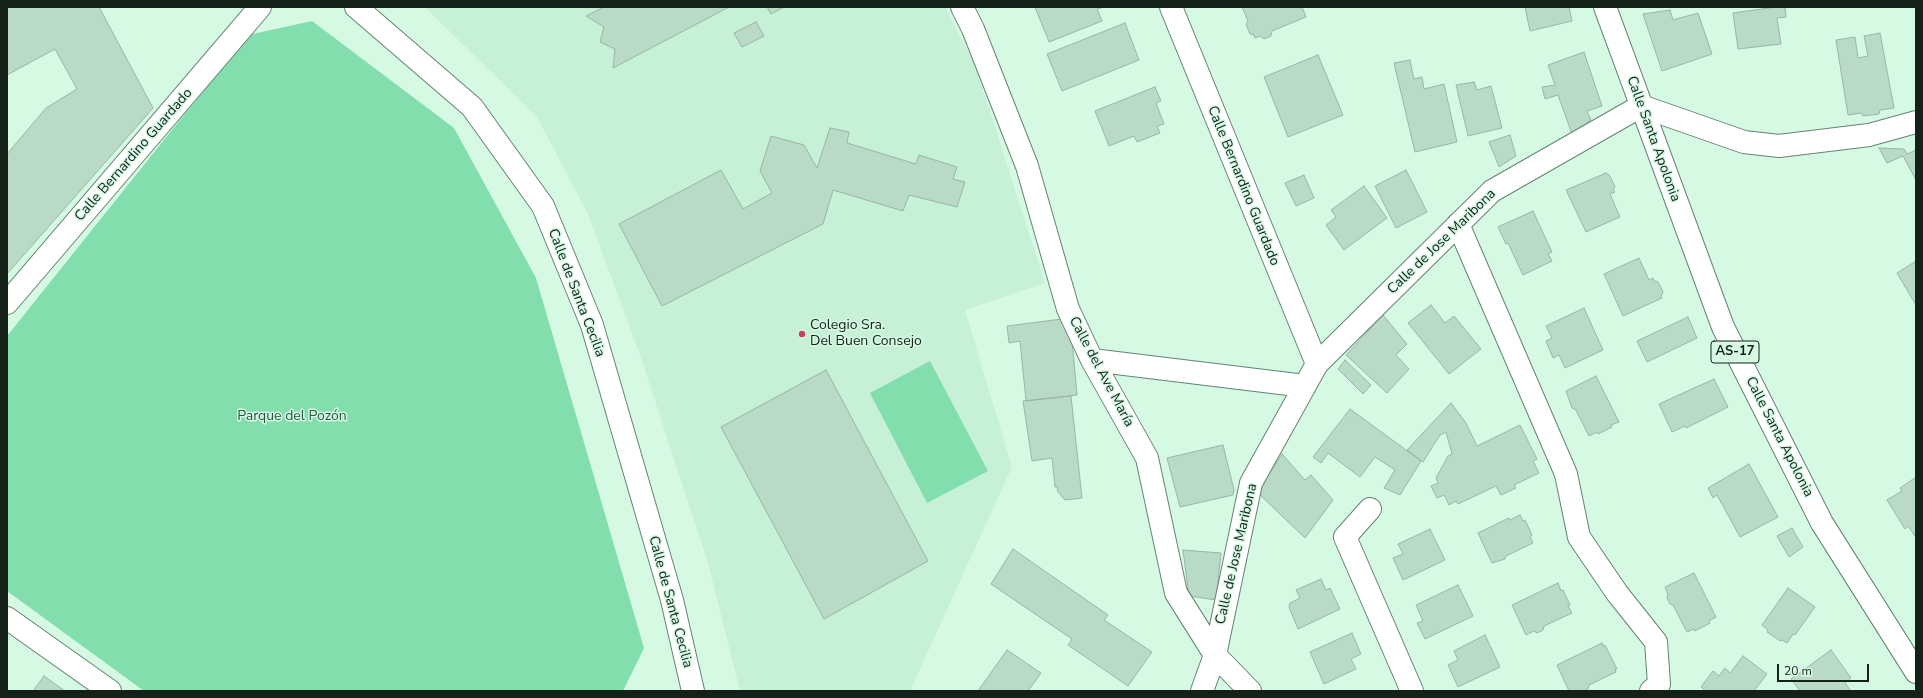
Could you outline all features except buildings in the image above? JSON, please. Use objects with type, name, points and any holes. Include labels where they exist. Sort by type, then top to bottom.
[{"type":"street","name":"Calle Bernardino Guardado","points":[[7,303],[260,7]]},
{"type":"street","name":"Calle de Santa Cecilia","points":[[356,7],[472,107],[543,206],[592,325],[672,600],[693,691]]},
{"type":"street","name":"Calle del Ave María","points":[[962,7],[973,29],[1027,166],[1068,309],[1092,360],[1147,458],[1176,593],[1215,655],[1250,691]]},
{"type":"street","name":"Calle Bernardino Guardado","points":[[1171,7],[1317,364]]},
{"type":"street","name":"Calle Santa Apolonia","points":[[1605,7],[1723,327],[1822,523],[1916,672]]},
{"type":"street","points":[[1641,106],[1744,142],[1779,146],[1869,135],[1916,122]]},
{"type":"street","name":"Calle de Jose Maribona","points":[[1202,691],[1215,655],[1251,483],[1317,364],[1492,191],[1641,106]]},
{"type":"street","points":[[1458,224],[1566,474],[1579,537],[1617,593],[1656,642],[1659,684],[1651,691]]},
{"type":"street","points":[[1092,360],[1304,386]]},
{"type":"street","points":[[1370,509],[1345,537],[1412,691]]},
{"type":"street","points":[[7,618],[110,691]]},
{"type":"street","points":[[1215,655],[1215,691]]},
{"type":"shaded area","name":"Colegio Sra. Del Buen Consejo","points":[[425,7],[945,7],[975,65],[1045,283],[965,310],[1012,467],[910,691],[740,691],[708,563],[641,358],[588,214],[537,117]]},
{"type":"green space","name":"Parque del Pozón","points":[[312,21],[454,128],[536,278],[644,648],[623,691],[144,691],[7,591],[7,336],[248,35]]},
{"type":"green space","points":[[930,361],[988,471],[927,503],[870,393]]},
{"type":"place","name":"Colegio Sra. Del Buen Consejo","points":[[802,334]]}]
